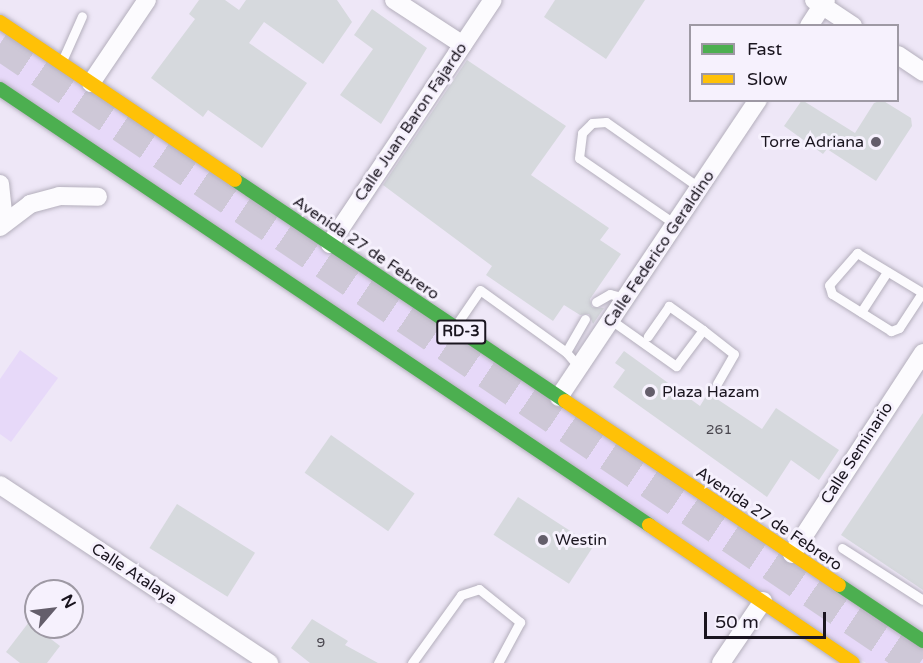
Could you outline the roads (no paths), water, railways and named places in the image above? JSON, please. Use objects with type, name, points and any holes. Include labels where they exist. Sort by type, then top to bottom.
[{"type":"main road","name":"Avenida 27 de Febrero","points":[[0,22],[923,641]]},
{"type":"main road","points":[[0,89],[763,600],[853,663]]},
{"type":"street","points":[[90,83],[147,0]]},
{"type":"street","points":[[394,0],[463,45]]},
{"type":"street","name":"Calle Juan Baron Fajardo","points":[[330,244],[493,0]]},
{"type":"street","points":[[809,24],[821,2],[850,24]]},
{"type":"street","points":[[899,56],[923,72]]},
{"type":"street","name":"Calle Federico Geraldino","points":[[559,397],[757,102]]},
{"type":"street","points":[[0,184],[2,224]]},
{"type":"street","points":[[2,224],[30,204],[59,196],[98,197]]},
{"type":"street","name":"Calle Seminario","points":[[792,554],[923,353]]},
{"type":"street","name":"Calle Atalaya","points":[[0,485],[269,663]]},
{"type":"street","points":[[721,663],[763,600]]},
{"type":"lane","points":[[61,63],[81,16]]},
{"type":"lane","points":[[675,224],[579,158],[582,133],[592,123],[606,122],[700,188]]},
{"type":"lane","points":[[852,254],[922,293],[895,331],[832,294],[829,285],[852,254]]},
{"type":"lane","points":[[861,312],[887,272]]},
{"type":"lane","points":[[454,327],[480,290],[566,352],[579,367]]},
{"type":"lane","points":[[596,302],[610,294],[625,298]]},
{"type":"lane","points":[[648,336],[669,306],[734,354],[717,384]]},
{"type":"lane","points":[[566,352],[585,319]]},
{"type":"lane","points":[[611,320],[676,366],[703,330]]},
{"type":"lane","points":[[842,548],[923,600]]},
{"type":"lane","points":[[412,663],[461,595],[479,589],[520,622],[498,663]]},
{"type":"tunnel","points":[[0,43],[919,663]]},
{"type":"place","name":"Torre Adriana","points":[[876,142]]},
{"type":"place","name":"Plaza Hazam","points":[[650,392]]},
{"type":"place","name":"Westin","points":[[543,540]]}]
